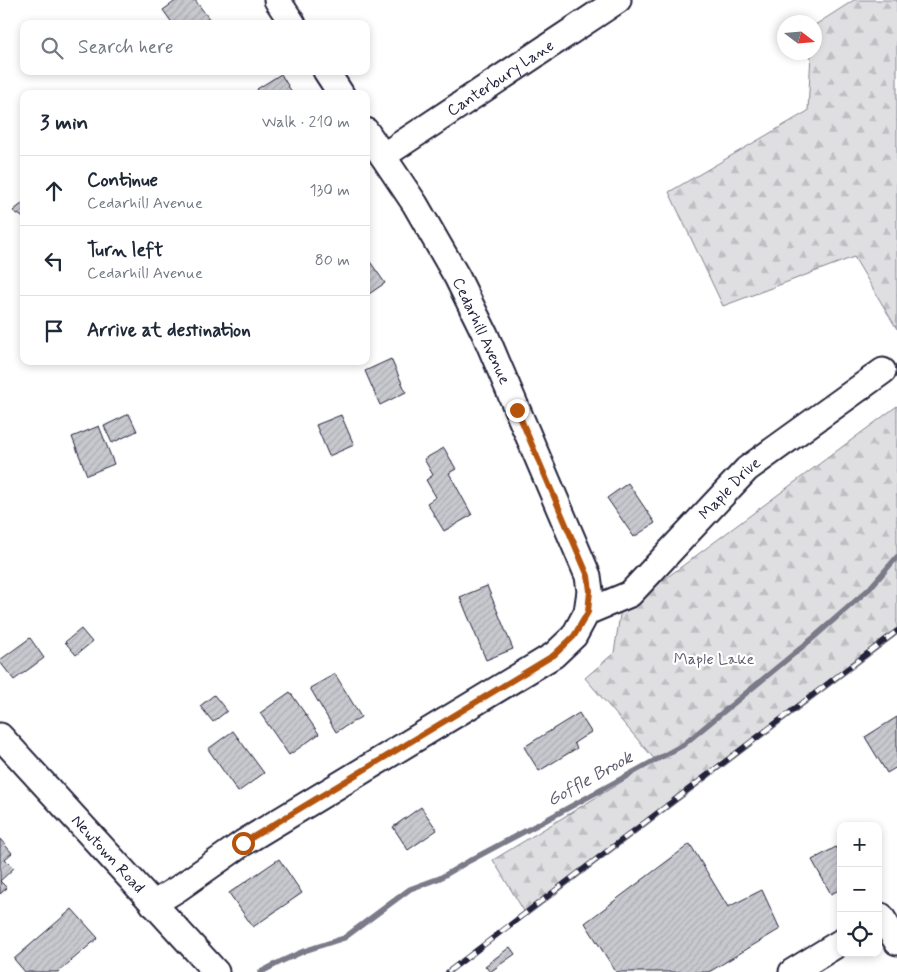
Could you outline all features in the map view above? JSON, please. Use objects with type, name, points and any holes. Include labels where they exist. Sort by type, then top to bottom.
[{"type":"street","points":[[277,0],[290,20]]},
{"type":"street","name":"Canterbury Lane","points":[[383,156],[618,0]]},
{"type":"street","points":[[329,75],[338,90]]},
{"type":"street","name":"Cedarhill Avenue","points":[[153,904],[243,843],[554,655],[574,636],[588,612],[590,591],[588,576],[485,334],[452,269],[414,204],[370,137]]},
{"type":"street","name":"Maple Drive","points":[[588,612],[630,594],[747,469],[883,370]]},
{"type":"street","name":"Newtown Road","points":[[0,736],[216,972]]},
{"type":"street","points":[[885,914],[897,942]]},
{"type":"street","points":[[792,972],[837,944]]},
{"type":"green space","points":[[854,0],[897,0],[897,329],[854,257],[723,306],[669,192],[808,111],[811,60],[822,60],[822,21]]},
{"type":"green space","name":"Maple Lake","points":[[897,406],[897,635],[527,916],[493,860],[656,761],[585,678],[614,653],[622,602],[638,599]]},
{"type":"building","points":[[177,0],[195,0],[210,20],[170,20],[163,10]]},
{"type":"building","points":[[282,75],[291,90],[258,90]]},
{"type":"building","points":[[20,205],[20,215],[13,211]]},
{"type":"building","points":[[370,262],[385,283],[370,293]]},
{"type":"building","points":[[391,359],[406,392],[380,405],[365,371]]},
{"type":"building","points":[[129,414],[137,431],[112,443],[104,426]]},
{"type":"building","points":[[341,415],[354,445],[329,456],[316,425]]},
{"type":"building","points":[[99,426],[114,464],[87,475],[72,437]]},
{"type":"building","points":[[444,448],[456,469],[449,473],[472,515],[444,531],[427,503],[436,497],[426,480],[433,475],[424,459]]},
{"type":"building","points":[[628,483],[655,523],[634,537],[607,498]]},
{"type":"building","points":[[487,586],[513,649],[486,660],[460,597]]},
{"type":"building","points":[[81,629],[92,642],[76,655],[65,642]]},
{"type":"building","points":[[30,638],[44,658],[14,680],[0,660]]},
{"type":"building","points":[[335,674],[361,717],[336,732],[310,688]]},
{"type":"building","points":[[290,692],[319,734],[289,755],[260,713]]},
{"type":"building","points":[[214,695],[227,711],[213,722],[200,706]]},
{"type":"building","points":[[579,713],[591,732],[574,743],[577,748],[539,771],[524,747]]},
{"type":"building","points":[[897,717],[897,767],[887,773],[865,737]]},
{"type":"building","points":[[233,731],[264,773],[238,792],[208,749]]},
{"type":"building","points":[[421,807],[437,830],[408,850],[393,827]]},
{"type":"building","points":[[0,839],[12,853],[5,859],[14,868],[0,881]]},
{"type":"building","points":[[690,844],[728,907],[762,890],[780,929],[709,972],[616,972],[585,923]]},
{"type":"building","points":[[836,847],[837,891],[831,894],[812,860]]},
{"type":"building","points":[[279,859],[302,893],[253,927],[229,893]]},
{"type":"building","points":[[0,881],[7,888],[0,894]]},
{"type":"building","points":[[72,909],[98,938],[58,972],[25,972],[14,959]]},
{"type":"building","points":[[510,947],[515,954],[490,972],[485,966]]},
{"type":"waterway","name":"Goffle Brook","points":[[261,972],[304,951],[344,938],[410,889],[440,878],[683,745],[813,638],[869,589],[897,557]]},
{"type":"railway","points":[[448,972],[897,631]]},
{"type":"route","points":[[243,843],[554,655],[574,636],[588,612],[590,591],[588,576],[517,410]]}]
